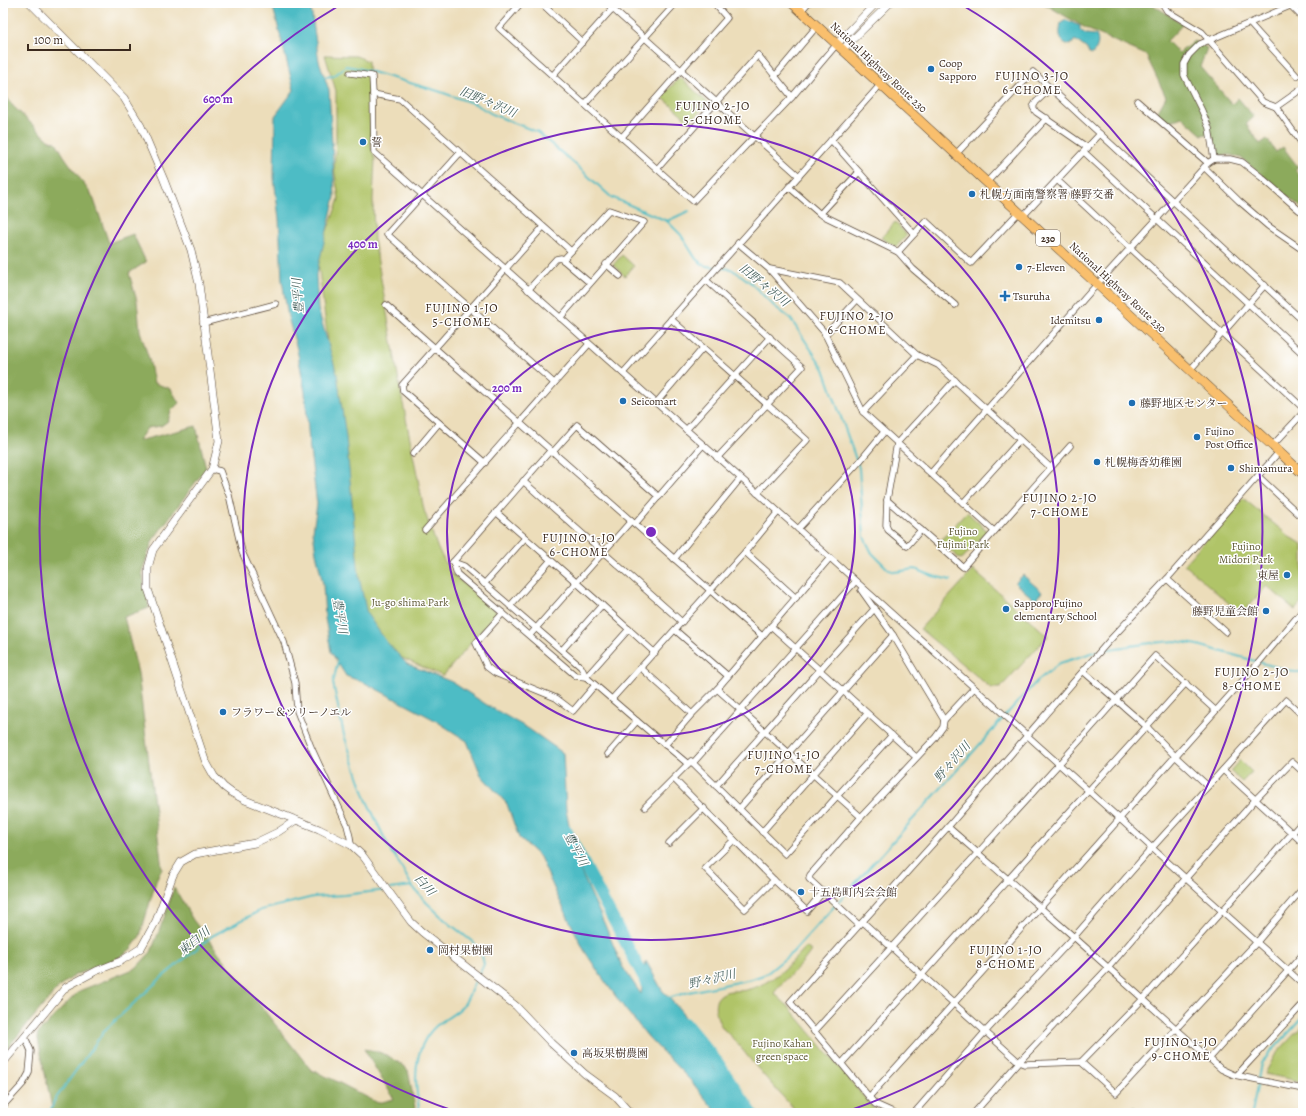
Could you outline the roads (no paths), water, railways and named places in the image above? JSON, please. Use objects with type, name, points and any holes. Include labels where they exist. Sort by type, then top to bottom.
[{"type":"highway","name":"National Highway Route 230","points":[[792,3],[1303,474]]},
{"type":"street","points":[[30,3],[124,98],[140,126],[164,180],[192,250],[216,410],[219,441],[212,469],[153,550],[148,568],[148,589],[205,760],[214,776],[224,787],[244,800],[319,829],[350,845],[363,856],[411,922],[516,1006],[551,1043],[585,1074],[615,1096],[630,1113]]},
{"type":"street","points":[[521,3],[499,28],[693,202],[840,47],[876,3]]},
{"type":"street","points":[[541,3],[583,42]]},
{"type":"street","points":[[606,3],[799,176]]},
{"type":"street","points":[[585,104],[676,3]]},
{"type":"street","points":[[621,138],[727,18],[714,3]]},
{"type":"street","points":[[801,11],[808,3]]},
{"type":"street","points":[[840,47],[890,3]]},
{"type":"street","points":[[1162,3],[1167,11],[1202,32],[1208,41],[1263,102],[1276,107],[1303,145]]},
{"type":"street","points":[[1214,159],[1209,128],[1184,75],[1184,64],[1189,55],[1200,44],[1250,24],[1292,4],[1303,18]]},
{"type":"street","points":[[553,75],[612,9]]},
{"type":"street","points":[[1250,24],[1297,76]]},
{"type":"street","points":[[775,76],[817,26]]},
{"type":"street","points":[[657,169],[758,55],[792,97]]},
{"type":"street","points":[[956,154],[1033,72],[1303,320]]},
{"type":"street","points":[[350,73],[372,76],[374,152],[798,529],[829,559],[1089,790],[1303,984]]},
{"type":"street","points":[[623,374],[712,272],[881,84]]},
{"type":"street","points":[[1051,88],[1036,102],[1033,107],[1036,112],[1047,118],[1086,150],[1303,354]]},
{"type":"street","points":[[1276,107],[1303,88]]},
{"type":"street","points":[[373,94],[400,99],[571,251]]},
{"type":"street","points":[[1137,101],[1206,165],[1239,201],[1268,226],[1303,250]]},
{"type":"street","points":[[987,182],[1047,118]]},
{"type":"street","points":[[898,252],[926,220],[971,263],[1057,180],[1100,134]]},
{"type":"street","points":[[831,140],[914,234]]},
{"type":"street","points":[[460,153],[387,234],[554,383]]},
{"type":"street","points":[[930,474],[1173,200],[1206,165],[1214,159],[1230,159],[1242,162],[1298,210],[1303,212]]},
{"type":"street","points":[[820,214],[859,172]]},
{"type":"street","points":[[1057,180],[1303,408]]},
{"type":"street","points":[[789,187],[820,214],[898,252],[913,269],[956,304]]},
{"type":"street","points":[[560,318],[644,222],[609,210],[563,260]]},
{"type":"street","points":[[485,463],[404,391],[402,385],[543,227]]},
{"type":"street","points":[[738,243],[769,269],[825,335],[863,412],[994,531]]},
{"type":"street","points":[[528,290],[556,259],[561,258],[590,283]]},
{"type":"street","points":[[606,264],[620,276]]},
{"type":"street","points":[[769,269],[840,283],[917,354],[938,365],[1051,468]]},
{"type":"street","points":[[706,280],[802,367],[717,458]]},
{"type":"street","points":[[1190,370],[1265,285]]},
{"type":"street","points":[[825,335],[857,300]]},
{"type":"street","points":[[203,323],[276,304]]},
{"type":"street","points":[[386,305],[551,452],[762,636]]},
{"type":"street","points":[[671,320],[807,440],[757,493]]},
{"type":"street","points":[[686,430],[770,338]]},
{"type":"street","points":[[424,530],[589,344]]},
{"type":"street","points":[[656,403],[703,348]]},
{"type":"street","points":[[863,412],[917,354]]},
{"type":"street","points":[[921,530],[907,546],[888,530],[886,525],[887,500],[897,443],[954,380]]},
{"type":"street","points":[[895,1113],[875,1104],[868,1097],[842,1063],[790,1002],[948,827],[1084,672],[1109,641],[1167,579],[1258,476],[1276,449],[1303,414]]},
{"type":"street","points":[[413,454],[439,423]]},
{"type":"street","points":[[452,562],[523,481],[578,425],[659,497]]},
{"type":"street","points":[[798,529],[860,461],[884,432]]},
{"type":"street","points":[[963,503],[1020,440]]},
{"type":"street","points":[[530,635],[604,552],[659,497],[703,446]]},
{"type":"street","points":[[887,500],[963,567],[1070,446]]},
{"type":"street","points":[[212,469],[220,471],[229,495],[242,552],[284,642],[295,683],[298,711],[311,747],[347,825],[350,845]]},
{"type":"street","points":[[1258,476],[1303,518]]},
{"type":"street","points":[[674,559],[740,479]]},
{"type":"street","points":[[523,481],[682,622]]},
{"type":"street","points":[[496,512],[577,582],[655,653]]},
{"type":"street","points":[[612,699],[676,630],[778,512]]},
{"type":"street","points":[[484,584],[525,538]]},
{"type":"street","points":[[745,552],[796,598]]},
{"type":"street","points":[[665,745],[692,714],[717,689],[829,559]]},
{"type":"street","points":[[510,606],[551,560]]},
{"type":"street","points":[[452,562],[464,566],[581,667],[586,677],[595,685],[665,745],[691,763],[784,854],[892,735]]},
{"type":"street","points":[[452,562],[457,574],[576,676],[586,677]]},
{"type":"street","points":[[1167,579],[1226,632]]},
{"type":"street","points":[[855,582],[893,635],[944,720]]},
{"type":"street","points":[[645,807],[691,763],[741,710],[855,582]]},
{"type":"street","points":[[562,650],[602,605]]},
{"type":"street","points":[[716,786],[874,608]]},
{"type":"street","points":[[868,1097],[1040,908],[1254,668],[1303,610]]},
{"type":"street","points":[[503,613],[476,643],[487,667],[495,673],[556,698],[573,711],[595,685]]},
{"type":"street","points":[[771,626],[916,758]]},
{"type":"street","points":[[586,677],[629,629]]},
{"type":"street","points":[[676,630],[728,676]]},
{"type":"street","points":[[739,809],[893,635]]},
{"type":"street","points":[[814,1032],[1059,764],[1155,656],[1215,710]]},
{"type":"street","points":[[641,668],[692,714]]},
{"type":"street","points":[[1084,672],[1146,726],[1174,756],[1208,786]]},
{"type":"street","points":[[842,1063],[1186,683]]},
{"type":"street","points":[[974,688],[944,720],[943,727],[935,738],[861,817],[810,875],[809,879],[840,908],[891,947],[922,974],[953,1004],[1019,1062],[1024,1064],[1081,1062],[1143,999],[1303,821]]},
{"type":"street","points":[[717,689],[861,817]]},
{"type":"street","points":[[914,1113],[985,1032],[1074,937],[1152,848],[1286,700],[1303,716]]},
{"type":"street","points":[[762,832],[812,774],[867,714]]},
{"type":"street","points":[[608,754],[637,721]]},
{"type":"street","points":[[974,1113],[1019,1062],[1108,968],[1255,800],[1292,762],[1303,772]]},
{"type":"street","points":[[1223,770],[1303,843]]},
{"type":"street","points":[[674,778],[734,840],[807,911],[825,894]]},
{"type":"street","points":[[669,843],[704,808]]},
{"type":"street","points":[[3,1063],[66,987],[96,971],[121,961],[140,948],[156,921],[173,875],[181,862],[195,854],[254,843],[278,832],[296,820]]},
{"type":"street","points":[[948,827],[1074,937],[1221,1069],[1237,1075],[1303,1088]]},
{"type":"street","points":[[734,840],[705,868],[745,909],[774,880]]},
{"type":"street","points":[[1081,1062],[1116,1093],[1257,942],[1303,888]]},
{"type":"street","points":[[1209,1059],[1303,954]]},
{"type":"street","points":[[1237,1075],[1303,1004]]},
{"type":"street","points":[[3,1106],[23,1084],[29,1073],[31,1051],[25,1037]]},
{"type":"water","points":[[272,3],[310,3],[319,61],[329,90],[335,197],[316,275],[318,309],[337,374],[346,437],[359,577],[367,614],[386,641],[407,664],[452,682],[487,705],[529,729],[563,753],[566,810],[577,863],[622,966],[641,994],[646,961],[662,990],[682,1012],[714,1068],[755,1113],[717,1113],[691,1081],[649,1038],[625,1009],[584,950],[540,857],[519,838],[507,804],[481,775],[467,741],[433,719],[365,683],[346,676],[331,652],[325,618],[323,584],[313,531],[317,504],[309,443],[305,392],[297,349],[288,317],[282,280],[279,219],[274,178],[275,116],[294,90]]},
{"type":"water","points":[[1066,20],[1080,26],[1080,30],[1086,34],[1096,35],[1098,41],[1092,55],[1075,40],[1071,45],[1062,40],[1060,37],[1061,23]]},
{"type":"water","points":[[1023,575],[1042,592],[1035,600],[1015,583]]},
{"type":"waterway","name":"旧野々沢川","points":[[323,77],[334,76],[346,66],[358,68],[438,91],[475,104],[492,114],[537,132],[611,197],[667,221],[681,235],[696,259],[701,263],[706,266],[731,269],[751,283],[774,306],[790,318],[824,369],[859,468],[864,537],[872,553],[889,570],[895,572],[915,569],[933,576],[951,580]]},
{"type":"waterway","points":[[667,221],[689,211]]},
{"type":"waterway","name":"野々沢川","points":[[1103,650],[1176,641],[1198,645],[1294,672],[1303,672]]},
{"type":"waterway","name":"野々沢川","points":[[668,998],[689,992],[752,979],[766,974],[793,952],[1037,681],[1060,663],[1098,651]]},
{"type":"waterway","name":"白川","points":[[338,661],[333,683],[344,735],[366,799],[391,852],[395,856],[412,886],[426,902],[445,920],[474,943],[481,952],[484,964],[479,974]]},
{"type":"waterway","name":"豊平川","points":[[566,830],[651,991]]},
{"type":"waterway","name":"東白川","points":[[390,889],[412,886]]},
{"type":"waterway","name":"東白川","points":[[50,1113],[54,1101],[105,1030],[161,978],[212,936],[261,910],[313,897],[386,890]]},
{"type":"waterway","name":"白川","points":[[420,1113],[416,1078],[419,1055],[423,1045],[428,1035],[436,1026],[457,1012],[463,1006],[477,978]]},
{"type":"waterway","points":[[1252,1113],[1261,1063],[1303,1017]]},
{"type":"waterway","name":"豊平川","points":[[685,1023],[718,1063],[752,1113]]},
{"type":"place","name":"Coop Sapporo","points":[[931,69]]},
{"type":"place","name":"誓","points":[[363,142]]},
{"type":"place","name":"札幌方面南警察署 藤野交番","points":[[972,194]]},
{"type":"place","name":"7-Eleven","points":[[1019,267]]},
{"type":"place","name":"Tsuruha","points":[[1005,296]]},
{"type":"place","name":"Idemitsu","points":[[1099,320]]},
{"type":"place","name":"Seicomart","points":[[623,401]]},
{"type":"place","name":"藤野地区センター","points":[[1132,403]]},
{"type":"place","name":"Fujino Post Office","points":[[1197,437]]},
{"type":"place","name":"札幌梅香幼稚園","points":[[1097,462]]},
{"type":"place","name":"Shimamura","points":[[1231,468]]},
{"type":"place","name":"東屋","points":[[1287,575]]},
{"type":"place","name":"Sapporo Fujino elementary School","points":[[1006,609]]},
{"type":"place","name":"藤野児童会館","points":[[1266,611]]},
{"type":"place","name":"フラワー＆ツリーノエル","points":[[223,712]]},
{"type":"place","name":"十五島町内会会館","points":[[801,892]]},
{"type":"place","name":"岡村果樹園","points":[[430,950]]},
{"type":"place","name":"高坂果樹農園","points":[[574,1053]]},
{"type":"district","name":"FUJINO 3-JO 6-CHOME","points":[[1032,83]]},
{"type":"district","name":"FUJINO 2-JO 5-CHOME","points":[[713,113]]},
{"type":"district","name":"FUJINO 1-JO 5-CHOME","points":[[462,315]]},
{"type":"district","name":"FUJINO 2-JO 6-CHOME","points":[[857,323]]},
{"type":"district","name":"FUJINO 2-JO 7-CHOME","points":[[1060,505]]},
{"type":"district","name":"FUJINO 1-JO 6-CHOME","points":[[579,545]]},
{"type":"district","name":"FUJINO 2-JO 8-CHOME","points":[[1252,679]]},
{"type":"district","name":"FUJINO 1-JO 7-CHOME","points":[[784,762]]},
{"type":"district","name":"FUJINO 1-JO 8-CHOME","points":[[1006,957]]},
{"type":"district","name":"FUJINO 1-JO 9-CHOME","points":[[1181,1049]]},
{"type":"park label","name":"Fujino Fujimi Park","points":[[963,537]]},
{"type":"park label","name":"Fujino Midori Park","points":[[1246,552]]},
{"type":"park label","name":"Ju-go shima Park","points":[[410,602]]},
{"type":"park label","name":"Fujino Kahan green space","points":[[782,1049]]}]
